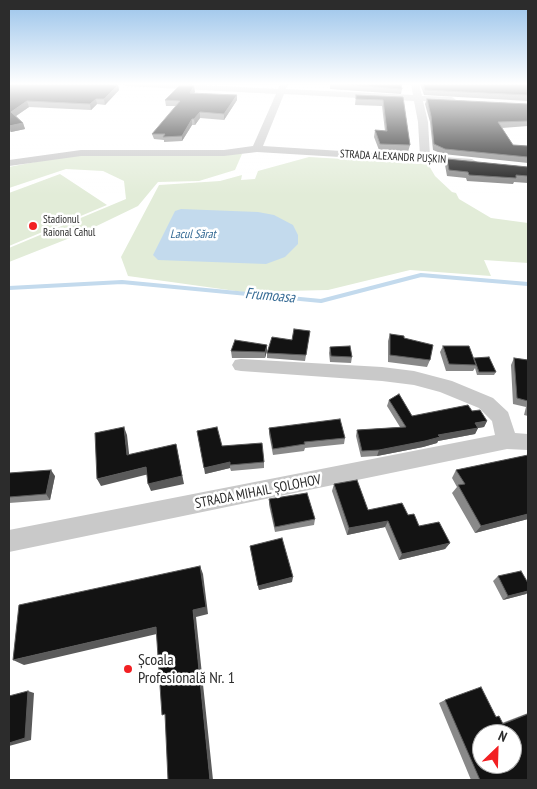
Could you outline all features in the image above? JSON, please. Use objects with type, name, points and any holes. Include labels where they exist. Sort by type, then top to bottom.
[{"type":"street","points":[[257,149],[269,121]]},
{"type":"street","points":[[423,121],[425,158]]},
{"type":"street","name":"STRADA ALEXANDR PUȘKIN","points":[[9,163],[81,153],[224,153],[257,149],[482,163]]},
{"type":"street","name":"STRADA MIHAIL ȘOLOHOV","points":[[9,541],[518,442],[501,418],[486,403],[445,386],[414,378],[382,374],[241,365]]},
{"type":"green space","points":[[94,152],[242,154],[235,170],[199,181],[158,182],[138,206],[80,234],[9,262],[9,248],[126,199],[124,181],[103,171],[66,169],[9,188],[9,167]]},
{"type":"green space","points":[[309,157],[428,164],[435,176],[452,192],[456,193],[459,199],[491,218],[528,223],[528,263],[484,260],[491,276],[410,270],[328,290],[243,292],[128,276],[121,257],[159,185],[220,181],[242,175],[241,180],[255,179],[258,171]]},
{"type":"green space","name":"Stadionul Raional Cahul","points":[[60,174],[107,205],[9,246],[9,193]]},
{"type":"water","name":"Lacul Sărat","points":[[181,209],[258,212],[274,215],[293,225],[298,235],[298,244],[285,257],[266,264],[158,260],[153,255],[175,211]]},
{"type":"building","points":[[9,121],[21,121],[23,123],[9,126]]},
{"type":"building","points":[[163,121],[191,121],[182,136],[163,137],[165,134],[152,134]]},
{"type":"building","points":[[386,121],[406,121],[410,145],[380,144],[375,130],[387,131]]},
{"type":"building","points":[[432,121],[528,121],[498,122],[513,145],[528,146],[528,157],[445,149],[434,144]]},
{"type":"building","points":[[447,159],[528,167],[528,176],[516,175],[516,178],[469,175],[468,172],[449,170]]},
{"type":"building","points":[[294,329],[310,331],[306,355],[267,353],[272,337],[292,340]]},
{"type":"building","points":[[390,334],[404,336],[404,338],[433,345],[430,360],[390,355]]},
{"type":"building","points":[[235,340],[267,345],[265,352],[231,351]]},
{"type":"building","points":[[350,346],[352,357],[331,356],[330,347]]},
{"type":"building","points":[[443,346],[469,346],[476,365],[449,364]]},
{"type":"building","points":[[489,357],[496,372],[479,372],[474,358]]},
{"type":"building","points":[[514,358],[528,360],[528,401],[517,398]]},
{"type":"building","points":[[399,394],[412,416],[468,405],[472,411],[480,410],[487,421],[475,423],[478,428],[438,435],[440,437],[425,441],[379,450],[362,451],[357,430],[406,427],[389,400]]},
{"type":"building","points":[[340,419],[345,438],[304,442],[305,444],[273,449],[269,428]]},
{"type":"building","points":[[124,427],[127,455],[176,444],[182,476],[148,484],[146,467],[97,479],[95,433]]},
{"type":"building","points":[[217,427],[222,446],[262,443],[264,462],[230,465],[230,462],[204,468],[197,431]]},
{"type":"building","points":[[528,455],[528,514],[481,526],[458,485],[465,484],[456,470]]},
{"type":"building","points":[[51,470],[46,494],[9,497],[9,473]]},
{"type":"building","points":[[357,480],[368,510],[402,503],[408,515],[414,514],[419,526],[439,522],[450,543],[402,554],[388,521],[349,528],[334,484]]},
{"type":"building","points":[[307,493],[315,519],[275,527],[269,499]]},
{"type":"building","points":[[282,538],[293,577],[258,586],[250,546]]},
{"type":"building","points":[[200,566],[206,607],[193,610],[210,780],[168,780],[165,714],[162,715],[156,627],[13,660],[19,605]]},
{"type":"building","points":[[521,571],[528,583],[528,591],[508,596],[498,576]]},
{"type":"building","points":[[481,687],[496,717],[499,716],[503,724],[472,724],[472,762],[445,700]]},
{"type":"building","points":[[28,691],[25,738],[9,743],[9,696]]},
{"type":"building","points":[[528,714],[528,780],[480,780],[477,774],[522,774],[522,724],[503,724]]},
{"type":"waterway","name":"Frumoasa","points":[[9,288],[122,282],[321,301],[421,275],[528,284]]},
{"type":"place","name":"Stadionul Raional Cahul","points":[[33,226]]},
{"type":"place","name":"Școala Profesională Nr. 1","points":[[128,669]]}]
